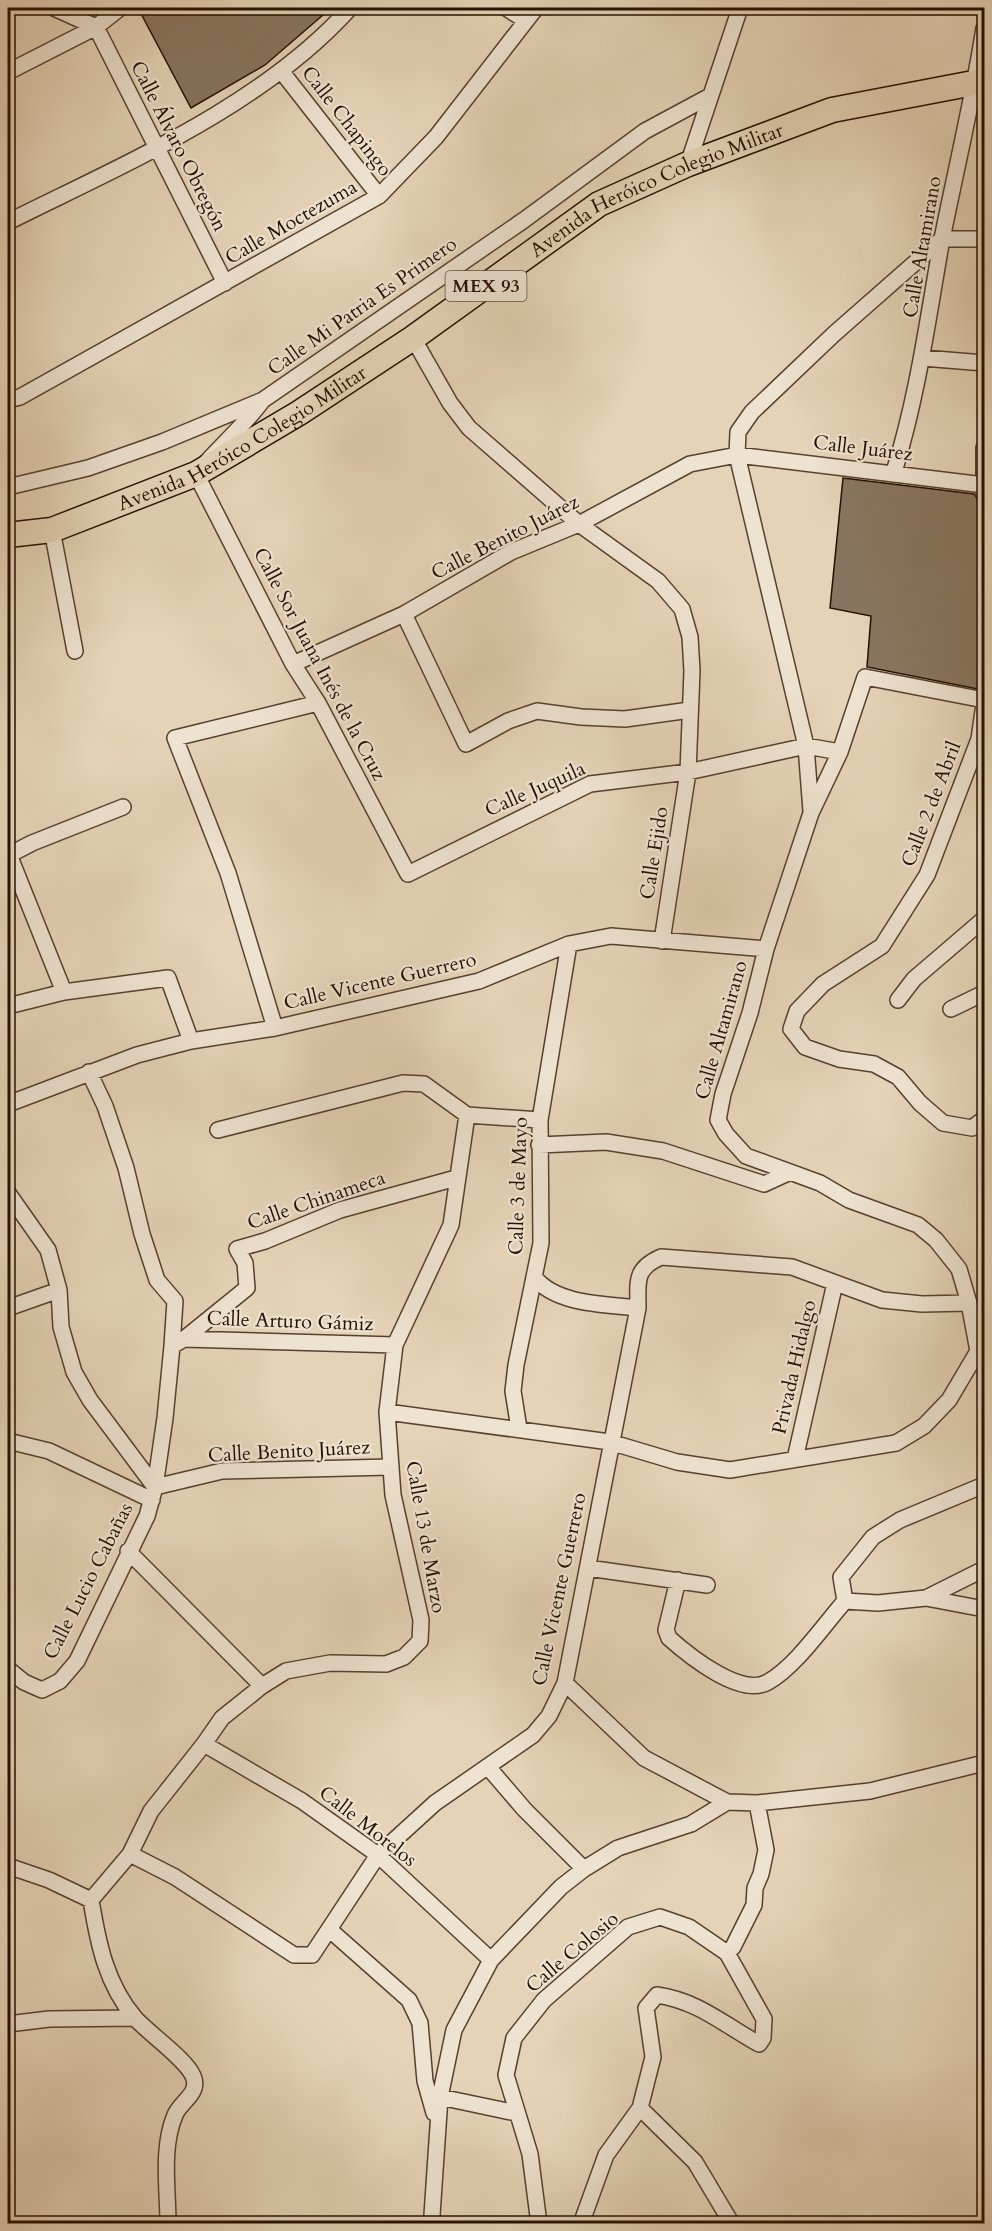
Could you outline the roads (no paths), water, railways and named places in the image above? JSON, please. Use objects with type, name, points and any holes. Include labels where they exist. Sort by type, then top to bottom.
[{"type":"main road","name":"Avenida Heróico Colegio Militar","points":[[8,535],[52,530],[196,474],[299,413],[414,338],[599,204],[688,164],[832,110],[980,82]]},
{"type":"street","points":[[54,8],[96,27]]},
{"type":"street","points":[[8,72],[96,27],[120,8]]},
{"type":"street","points":[[8,222],[157,148],[282,72],[350,8]]},
{"type":"street","points":[[506,8],[525,20]]},
{"type":"street","name":"Calle Moctezuma","points":[[8,400],[29,392],[379,196],[436,137],[536,8]]},
{"type":"street","points":[[688,164],[740,8]]},
{"type":"street","name":"Calle Álvaro Obregón","points":[[96,27],[225,283]]},
{"type":"street","name":"Calle Altamirano","points":[[894,472],[923,358],[942,239],[980,82],[984,28]]},
{"type":"street","name":"Calle Chapingo","points":[[282,72],[379,196]]},
{"type":"street","name":"Calle Mi Patria Es Primero","points":[[8,487],[99,464],[162,442],[263,400],[524,220],[645,131],[710,96]]},
{"type":"street","points":[[811,813],[806,746],[737,455],[738,432],[752,412],[834,333],[942,239],[984,239]]},
{"type":"street","name":"Calle Ejido","points":[[414,338],[450,403],[469,428],[579,524],[658,581],[682,609],[690,637],[692,671],[688,772],[662,941]]},
{"type":"street","points":[[923,358],[984,363]]},
{"type":"street","points":[[196,474],[219,446],[247,422],[263,400]]},
{"type":"street","points":[[984,448],[984,489]]},
{"type":"street","name":"Calle Juárez","points":[[737,455],[894,472],[984,489]]},
{"type":"street","name":"Calle Benito Juárez","points":[[292,664],[404,614],[511,552],[579,524],[690,464],[737,455]]},
{"type":"street","name":"Calle Sor Juana Inés de la Cruz","points":[[196,474],[292,664],[318,703],[408,874]]},
{"type":"street","points":[[52,530],[75,651]]},
{"type":"street","points":[[404,614],[466,744],[508,721],[537,711],[581,717],[625,719],[690,710]]},
{"type":"street","name":"Calle Altamirano","points":[[978,1351],[969,1303],[959,1269],[936,1240],[918,1225],[849,1200],[820,1183],[746,1156],[726,1134],[718,1120],[723,1094],[750,1013],[766,949],[811,813],[840,752],[866,677],[984,702]]},
{"type":"street","name":"Calle 2 de Abril","points":[[984,702],[979,739],[927,875],[882,946],[823,984],[797,1011],[791,1029],[805,1047],[839,1059],[874,1064],[898,1077],[920,1103],[943,1123],[972,1128],[984,1119]]},
{"type":"street","points":[[275,1028],[228,873],[175,738],[318,703]]},
{"type":"street","points":[[806,746],[840,752]]},
{"type":"street","name":"Calle Juquila","points":[[408,874],[590,784],[688,772],[806,746]]},
{"type":"street","points":[[64,992],[8,854],[123,807]]},
{"type":"street","points":[[898,1000],[914,979],[984,919]]},
{"type":"street","name":"Calle Vicente Guerrero","points":[[8,1104],[89,1072],[190,1041],[275,1028],[479,981],[569,944],[610,936],[766,949]]},
{"type":"street","name":"Calle 3 de Mayo","points":[[519,1429],[513,1390],[541,1243],[540,1120],[569,944]]},
{"type":"street","points":[[8,1006],[64,992],[168,978],[190,1041]]},
{"type":"street","points":[[951,1009],[984,993]]},
{"type":"street","points":[[8,1440],[49,1451],[153,1493],[178,1342],[175,1301],[157,1280],[142,1234],[126,1168],[105,1106],[89,1072]]},
{"type":"street","points":[[218,1130],[403,1083],[424,1084],[467,1115],[540,1120]]},
{"type":"street","name":"Calle 13 de Marzo","points":[[91,1900],[130,1854],[151,1811],[222,1718],[262,1686],[286,1671],[330,1663],[386,1664],[404,1657],[420,1641],[421,1620],[393,1495],[387,1412],[395,1345],[451,1225],[456,1178],[467,1115]]},
{"type":"street","points":[[539,1145],[606,1142],[663,1151],[764,1184],[788,1173]]},
{"type":"street","name":"Calle Chinameca","points":[[178,1342],[247,1288],[245,1263],[237,1249],[265,1241],[340,1210],[456,1178]]},
{"type":"street","name":"Calle Lucio Cabañas","points":[[8,1193],[48,1250],[59,1290],[61,1327],[74,1372],[90,1400],[153,1493],[76,1661],[60,1681],[42,1690],[24,1682],[8,1669]]},
{"type":"street","name":"Calle Vicente Guerrero","points":[[130,1854],[175,1877],[294,1955],[312,1955],[378,1855],[435,1803],[533,1736],[549,1716],[565,1683],[638,1308],[638,1277],[646,1263],[661,1257],[792,1267],[835,1283]]},
{"type":"street","points":[[535,1278],[543,1288],[583,1302],[638,1308]]},
{"type":"street","points":[[835,1283],[882,1300],[922,1304],[969,1303]]},
{"type":"street","name":"Privada Hidalgo","points":[[795,1459],[835,1283]]},
{"type":"street","points":[[8,1308],[59,1290]]},
{"type":"street","points":[[387,1412],[610,1443],[677,1462],[730,1470],[896,1443],[924,1426],[949,1400],[978,1351],[984,1311]]},
{"type":"street","name":"Calle Arturo Gámiz","points":[[178,1342],[395,1345]]},
{"type":"street","name":"Calle Benito Juárez","points":[[153,1493],[222,1471],[391,1467]]},
{"type":"street","points":[[845,1601],[841,1576],[873,1537],[900,1521],[984,1485]]},
{"type":"street","points":[[128,1551],[262,1686]]},
{"type":"street","points":[[588,1568],[707,1585]]},
{"type":"street","points":[[926,1599],[984,1569]]},
{"type":"street","points":[[678,1580],[668,1615],[666,1630],[669,1638],[714,1672],[744,1684],[766,1684],[789,1664],[845,1601]]},
{"type":"street","points":[[845,1601],[878,1603],[926,1599],[984,1609]]},
{"type":"street","points":[[565,1683],[644,1758],[727,1802],[757,1803],[870,1791],[984,1763]]},
{"type":"street","name":"Calle Morelos","points":[[204,1744],[302,1801],[378,1855],[491,1960]]},
{"type":"street","points":[[488,1767],[524,1809],[584,1869]]},
{"type":"street","points":[[434,2223],[432,2215],[437,2124],[440,2097],[454,2030],[491,1960],[561,1887],[584,1869],[618,1848],[691,1824],[727,1802]]},
{"type":"street","points":[[581,2223],[606,2156],[640,2108],[653,2057],[646,2008],[657,1995],[696,2005],[759,2044],[763,2038],[764,2019],[728,1953],[754,1905],[755,1888],[761,1874],[766,1850],[757,1803]]},
{"type":"street","points":[[8,1866],[49,1880],[91,1900],[101,1956],[110,1977],[135,2018],[160,2039],[193,2076],[194,2087],[190,2097],[176,2112],[170,2130],[168,2223]]},
{"type":"street","name":"Calle Colosio","points":[[539,2223],[530,2154],[506,2075],[514,2038],[544,2000],[628,1927],[660,1917],[689,1927],[728,1953]]},
{"type":"street","points":[[330,1930],[409,2001],[420,2023],[425,2080],[437,2124]]},
{"type":"street","points":[[8,2024],[49,2019],[135,2018]]},
{"type":"street","points":[[440,2097],[516,2113]]},
{"type":"street","points":[[640,2108],[695,2162],[732,2223]]}]
